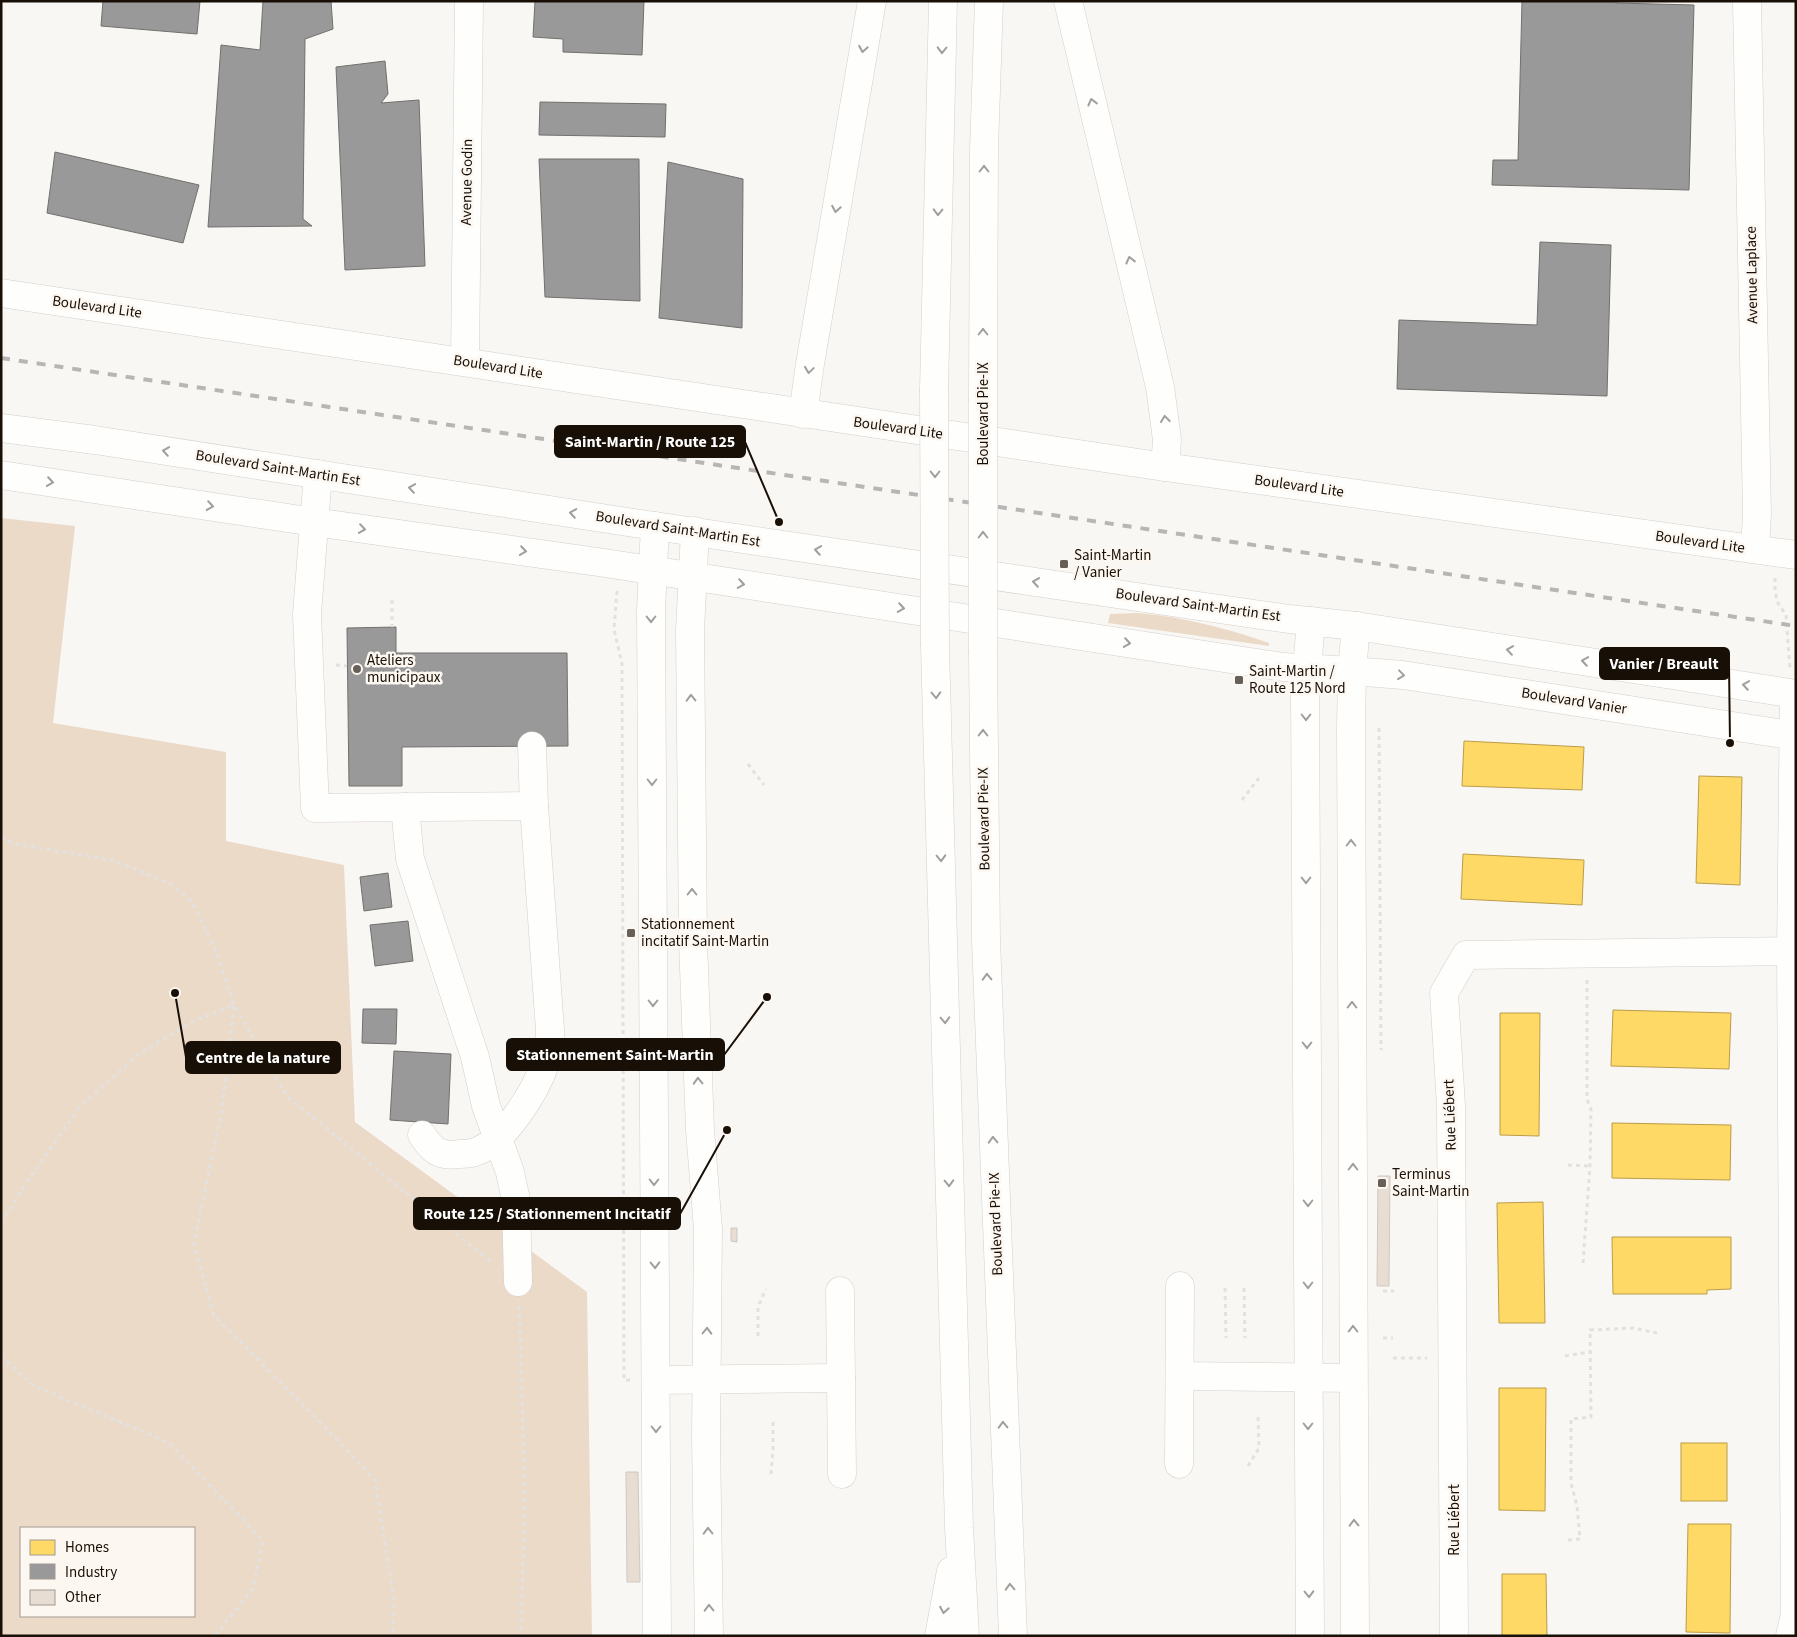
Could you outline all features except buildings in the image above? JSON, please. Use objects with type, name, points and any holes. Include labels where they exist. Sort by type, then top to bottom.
[{"type":"main road","name":"Avenue Godin","points":[[465,362],[469,1]]},
{"type":"main road","points":[[803,414],[872,1]]},
{"type":"main road","points":[[943,1],[934,390],[935,646],[959,1528],[965,1636]]},
{"type":"main road","name":"Boulevard Pie-IX","points":[[989,1],[984,150],[982,398],[986,940],[1012,1636]]},
{"type":"main road","points":[[1068,1],[1158,377],[1165,418],[1167,455],[1165,467]]},
{"type":"main road","name":"Avenue Laplace","points":[[1747,1],[1757,514],[1755,549]]},
{"type":"main road","name":"Boulevard Lite","points":[[1,293],[1165,467],[1796,555]]},
{"type":"main road","name":"Boulevard Saint-Martin Est","points":[[1,428],[95,440],[655,526],[1356,626]]},
{"type":"main road","points":[[318,474],[307,614],[315,808],[534,806]]},
{"type":"main road","points":[[1,475],[693,576],[1283,667],[1352,671]]},
{"type":"main road","points":[[655,526],[652,571],[644,1380],[657,1636]]},
{"type":"main road","points":[[695,531],[690,630],[693,941],[700,1130],[708,1229],[706,1379],[709,1636]]},
{"type":"main road","points":[[1310,1636],[1306,669],[1311,621]]},
{"type":"main road","points":[[1355,1636],[1351,749],[1352,671],[1356,626],[1793,686],[1794,766],[1791,951],[1795,1614],[1790,1636]]},
{"type":"main road","name":"Boulevard Vanier","points":[[1352,671],[1403,675],[1794,735]]},
{"type":"main road","points":[[422,1134],[431,1149],[438,1153],[455,1155],[474,1152],[497,1139],[523,1108],[546,1063],[550,1045],[534,806],[532,746]]},
{"type":"main road","points":[[405,807],[410,859],[475,1057],[486,1106],[510,1172],[516,1200],[518,1282]]},
{"type":"main road","name":"Rue Liébert","points":[[1454,1636],[1450,1106],[1444,993],[1466,955],[1791,951]]},
{"type":"main road","points":[[1179,1464],[1180,1286]]},
{"type":"main road","points":[[840,1291],[842,1474]]},
{"type":"main road","points":[[1180,1376],[1353,1378]]},
{"type":"main road","points":[[644,1380],[840,1378]]},
{"type":"main road","points":[[939,1636],[959,1528]]},
{"type":"path","points":[[1774,583],[1778,603],[1786,615],[1793,686]]},
{"type":"path","points":[[392,600],[392,627]]},
{"type":"path","points":[[615,600],[614,629],[622,672],[624,1380],[644,1380]]},
{"type":"path","points":[[1379,726],[1381,1050]]},
{"type":"path","points":[[748,764],[764,785]]},
{"type":"path","points":[[1242,800],[1259,778]]},
{"type":"path","points":[[1,837],[15,844],[112,860],[170,883],[191,900],[216,951],[234,1005],[286,1096],[483,1256],[518,1282],[524,1564],[521,1636]]},
{"type":"path","points":[[1583,1263],[1590,1166],[1591,1109],[1587,1099],[1587,954]]},
{"type":"path","points":[[1,1224],[24,1186],[80,1107],[139,1054],[194,1021],[234,1005]]},
{"type":"path","points":[[234,1005],[222,1109],[194,1243],[213,1314],[375,1480],[394,1600],[393,1636]]},
{"type":"path","points":[[1568,1165],[1590,1166]]},
{"type":"path","points":[[1225,1288],[1226,1338]]},
{"type":"path","points":[[1244,1288],[1245,1338]]},
{"type":"path","points":[[758,1336],[758,1307],[766,1289]]},
{"type":"path","points":[[1383,1291],[1394,1291]]},
{"type":"path","points":[[1568,1540],[1580,1539],[1577,1506],[1571,1483],[1571,1419],[1591,1417],[1590,1330],[1634,1328],[1657,1333]]},
{"type":"path","points":[[1383,1338],[1393,1338]]},
{"type":"path","points":[[1565,1356],[1590,1352]]},
{"type":"path","points":[[1,1356],[34,1386],[168,1442],[263,1540],[253,1589],[214,1636]]},
{"type":"path","points":[[1393,1358],[1428,1358]]},
{"type":"path","points":[[1248,1466],[1259,1448],[1258,1416]]},
{"type":"path","points":[[771,1474],[773,1420]]},
{"type":"shaded area","points":[[1,518],[75,526],[53,723],[226,752],[226,841],[344,865],[355,1122],[587,1292],[592,1636],[1,1636]]},
{"type":"shaded area","points":[[1138,613],[1188,620],[1221,628],[1269,643],[1269,646],[1108,623],[1110,614]]},
{"type":"railway","points":[[1,358],[1796,626]]},
{"type":"place","name":"Saint-Martin / Route 125","points":[[779,522]]},
{"type":"place","name":"Saint-Martin / Vanier","points":[[1064,564]]},
{"type":"place","name":"Ateliers municipaux","points":[[357,669]]},
{"type":"place","name":"Saint-Martin / Route 125 Nord","points":[[1239,680]]},
{"type":"place","name":"Vanier / Breault","points":[[1730,743]]},
{"type":"place","name":"Stationnement incitatif Saint-Martin","points":[[631,933]]},
{"type":"place","name":"Centre de la nature","points":[[175,993]]},
{"type":"place","name":"Stationnement Saint-Martin","points":[[767,997]]},
{"type":"place","name":"Route 125 / Stationnement Incitatif","points":[[727,1130]]},
{"type":"place","name":"Terminus Saint-Martin","points":[[1382,1183]]}]
